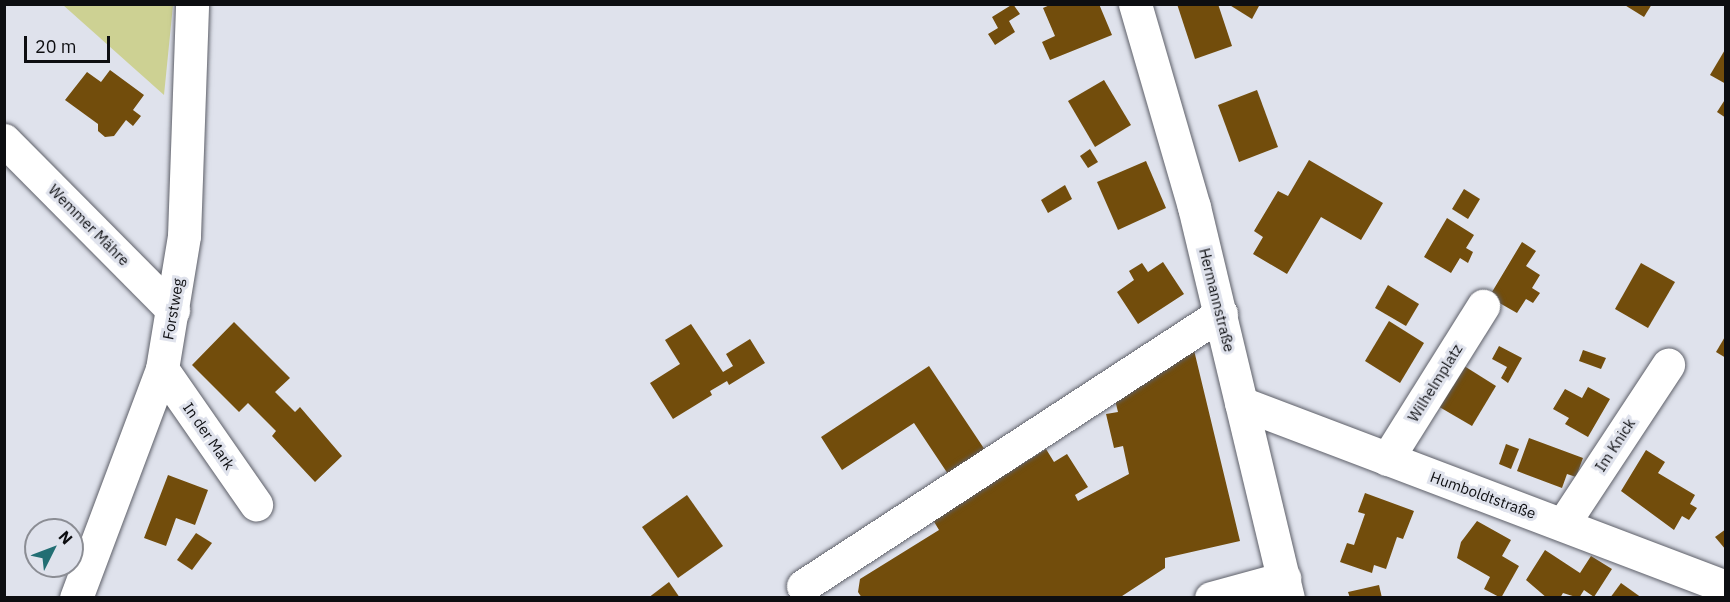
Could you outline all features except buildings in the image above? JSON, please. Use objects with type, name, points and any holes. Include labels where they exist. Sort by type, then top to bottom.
[{"type":"street","name":"Forstweg","points":[[76,597],[162,369],[184,236],[192,4]]},
{"type":"street","name":"Hermannstraße","points":[[1135,4],[1188,184],[1286,588]]},
{"type":"street","name":"Wemmer Mähre","points":[[4,140],[173,310]]},
{"type":"street","name":"Wilhelmplatz","points":[[1387,459],[1483,306]]},
{"type":"street","points":[[803,586],[1221,314]]},
{"type":"street","name":"Im Knick","points":[[1563,524],[1668,365]]},
{"type":"street","name":"In der Mark","points":[[162,369],[256,504]]},
{"type":"street","name":"Humboldtstraße","points":[[1241,404],[1725,587]]},
{"type":"street","points":[[1211,597],[1286,588]]},
{"type":"green space","points":[[63,5],[173,5],[164,95]]}]
